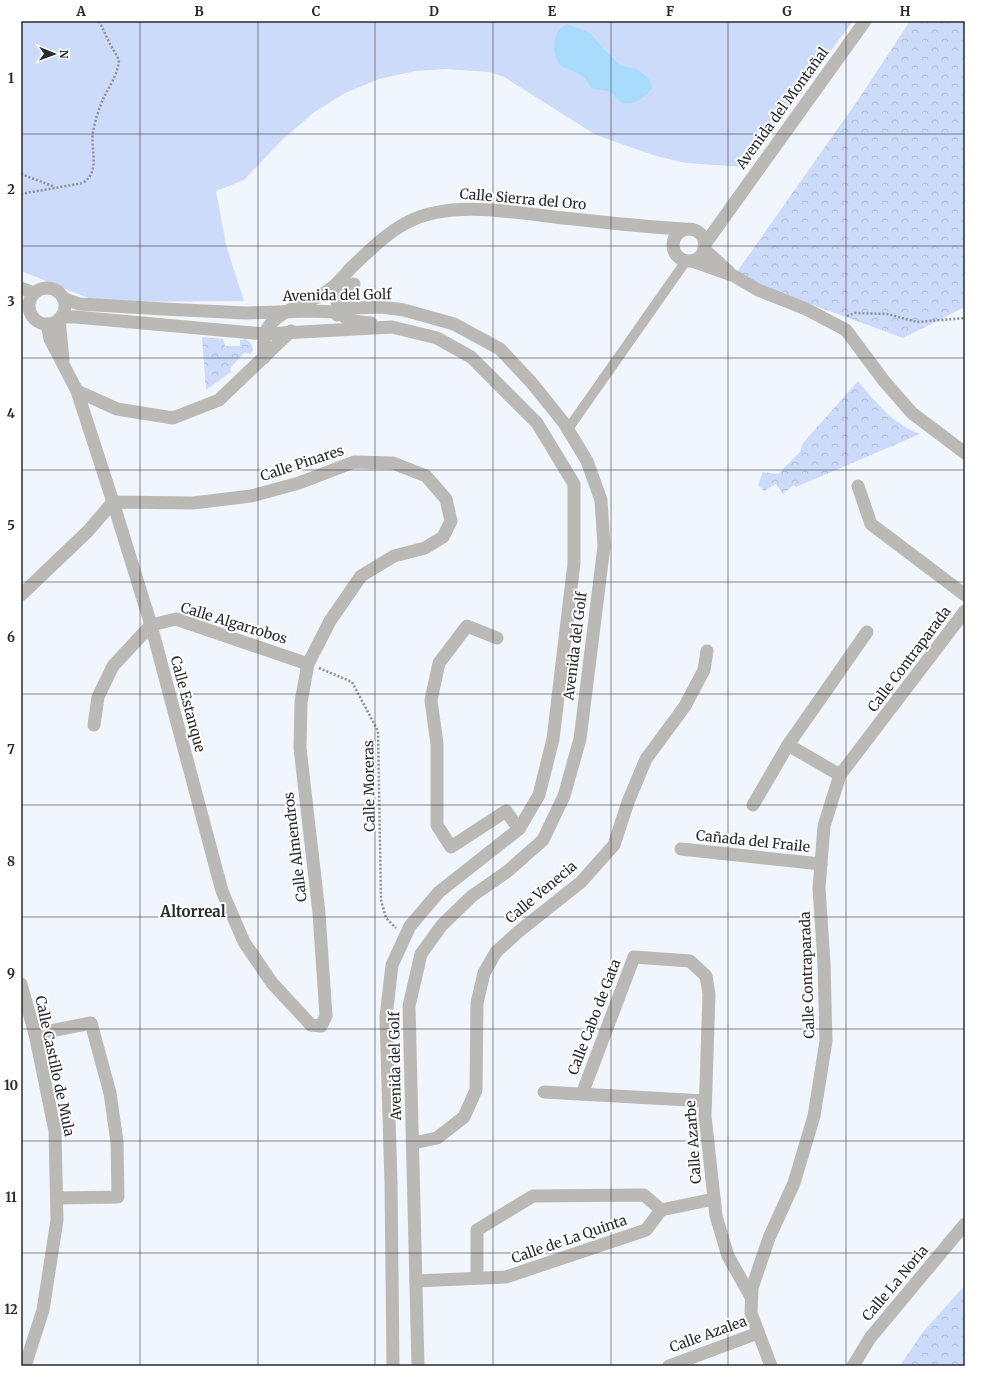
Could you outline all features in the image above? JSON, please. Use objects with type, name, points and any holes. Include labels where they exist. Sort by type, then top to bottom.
[{"type":"street","name":"Avenida del Montañal","points":[[704,246],[725,214],[865,21]]},
{"type":"street","name":"Calle Sierra del Oro","points":[[285,312],[318,297],[349,280],[352,265],[391,233],[409,222],[429,214],[453,209],[502,211],[648,227],[689,229]]},
{"type":"street","name":"Avenida del Montañal","points":[[689,229],[725,214]]},
{"type":"street","points":[[648,227],[673,246],[677,256],[734,276],[758,290],[806,309],[846,330],[884,381],[912,412],[965,453]]},
{"type":"street","points":[[568,429],[689,261],[700,256],[704,246],[702,235],[689,229],[675,236],[673,246]]},
{"type":"street","points":[[704,246],[734,276]]},
{"type":"street","points":[[381,307],[369,304],[359,298],[349,280],[338,291],[337,305],[339,312],[346,318],[392,327]]},
{"type":"street","points":[[21,288],[34,293]]},
{"type":"street","points":[[50,288],[60,293],[63,298],[65,303],[60,318],[51,324],[41,323],[32,316],[25,304],[34,293],[39,290],[50,288]]},
{"type":"street","name":"Avenida del Golf","points":[[63,298],[79,304],[246,313],[309,310],[339,312],[354,308],[381,307],[404,310],[454,324],[500,349],[531,382],[568,429],[587,461],[601,500],[604,546],[580,739],[564,796],[543,840],[508,871],[472,896],[442,925],[422,954],[409,1006],[418,1366]]},
{"type":"street","points":[[264,358],[265,334],[271,324],[285,312]]},
{"type":"street","points":[[77,391],[117,409],[173,418],[219,400],[264,358],[288,333],[301,325],[324,323],[334,318],[339,312]]},
{"type":"street","name":"Avenida del Golf","points":[[60,318],[76,317],[265,334],[392,327],[437,338],[471,357],[537,423],[574,484],[574,563],[554,739],[539,795],[519,828],[438,892],[410,926],[392,966],[386,1017],[391,1183],[393,1366]]},
{"type":"street","name":"Calle Estanque","points":[[60,318],[63,364]]},
{"type":"street","name":"Calle Estanque","points":[[46,324],[50,339],[77,391],[113,502],[151,625],[218,877],[225,898],[244,942],[272,982],[299,1013],[312,1025],[321,1026]]},
{"type":"street","name":"Calle Pinares","points":[[113,502],[193,503],[251,496],[299,483],[354,462],[393,463],[426,476],[446,499],[451,521],[443,537],[425,548],[394,556],[361,576],[330,621],[308,664]]},
{"type":"street","points":[[858,486],[871,524],[965,595]]},
{"type":"street","points":[[21,595],[88,531],[113,502]]},
{"type":"street","name":"Calle Contraparada","points":[[771,1366],[751,1313],[751,1297],[752,1288],[769,1238],[794,1183],[811,1124],[825,1048],[824,963],[819,888],[824,826],[840,775],[965,611]]},
{"type":"street","name":"Calle Algarrobos","points":[[151,625],[176,619],[308,664]]},
{"type":"street","points":[[94,725],[98,697],[113,666],[151,625]]},
{"type":"street","points":[[497,638],[467,626],[439,663],[431,700],[437,744],[438,825],[451,847],[506,811],[519,828]]},
{"type":"street","points":[[753,805],[788,745],[867,632]]},
{"type":"street","name":"Calle Venecia","points":[[413,1144],[438,1138],[464,1117],[476,1090],[477,1003],[484,973],[496,952],[518,932],[581,882],[614,845],[628,802],[646,759],[685,706],[704,670],[707,651]]},
{"type":"street","name":"Calle Almendros","points":[[308,664],[300,702],[300,748],[319,913],[326,1016],[321,1026]]},
{"type":"street","points":[[788,745],[840,775]]},
{"type":"street","name":"Cañada del Fraile","points":[[682,850],[821,864]]},
{"type":"street","name":"Calle Cabo de Gata","points":[[582,1094],[634,957],[690,961],[706,976]]},
{"type":"street","name":"Calle Azarbe","points":[[706,976],[709,994],[705,1116],[716,1216],[728,1256],[751,1297]]},
{"type":"street","name":"Calle Castillo de Mula","points":[[21,984],[35,1034],[55,1131],[57,1198],[57,1220],[43,1310],[25,1366]]},
{"type":"street","points":[[35,1034],[91,1023],[110,1093],[117,1142],[118,1197],[57,1198]]},
{"type":"street","points":[[544,1092],[705,1101]]},
{"type":"street","name":"Calle de La Quinta","points":[[416,1281],[506,1277],[646,1230],[660,1210],[644,1195],[533,1196],[476,1230],[477,1278]]},
{"type":"street","points":[[660,1210],[714,1199]]},
{"type":"street","name":"Calle La Noria","points":[[853,1366],[870,1338],[965,1224]]},
{"type":"street","name":"Calle Azalea","points":[[669,1366],[758,1333]]},
{"type":"path","points":[[21,194],[83,183],[90,177],[94,163],[93,132],[101,104],[116,74],[119,60],[99,21]]},
{"type":"path","points":[[21,174],[55,188]]},
{"type":"path","points":[[829,321],[855,313],[887,314],[917,322],[965,318]]},
{"type":"path","name":"Calle Moreras","points":[[308,664],[352,682],[378,731],[381,900],[386,918],[404,937]]},
{"type":"green space","points":[[21,21],[853,21],[744,167],[686,163],[656,156],[596,135],[504,77],[489,72],[446,69],[415,71],[379,79],[345,93],[313,113],[281,141],[244,180],[216,191],[226,245],[244,301],[98,302],[21,271]]},
{"type":"green space","points":[[910,21],[965,21],[965,307],[903,338],[734,276],[858,100]]},
{"type":"green space","points":[[202,337],[223,339],[225,346],[240,346],[240,340],[246,339],[252,345],[253,350],[250,354],[245,352],[230,368],[231,372],[206,390]]},
{"type":"green space","points":[[858,381],[879,405],[893,418],[910,430],[920,434],[796,487],[794,485],[783,494],[776,484],[764,491],[758,485],[763,472],[778,474],[800,452],[803,443]]},
{"type":"green space","points":[[965,1285],[965,1366],[900,1366],[922,1333]]},
{"type":"shaded area","points":[[567,24],[591,34],[620,65],[636,69],[644,74],[649,79],[652,88],[647,94],[636,102],[628,104],[624,103],[610,92],[592,88],[580,74],[559,64],[554,49],[555,39],[559,30]]},
{"type":"district","name":"Altorreal","points":[[193,912]]}]
